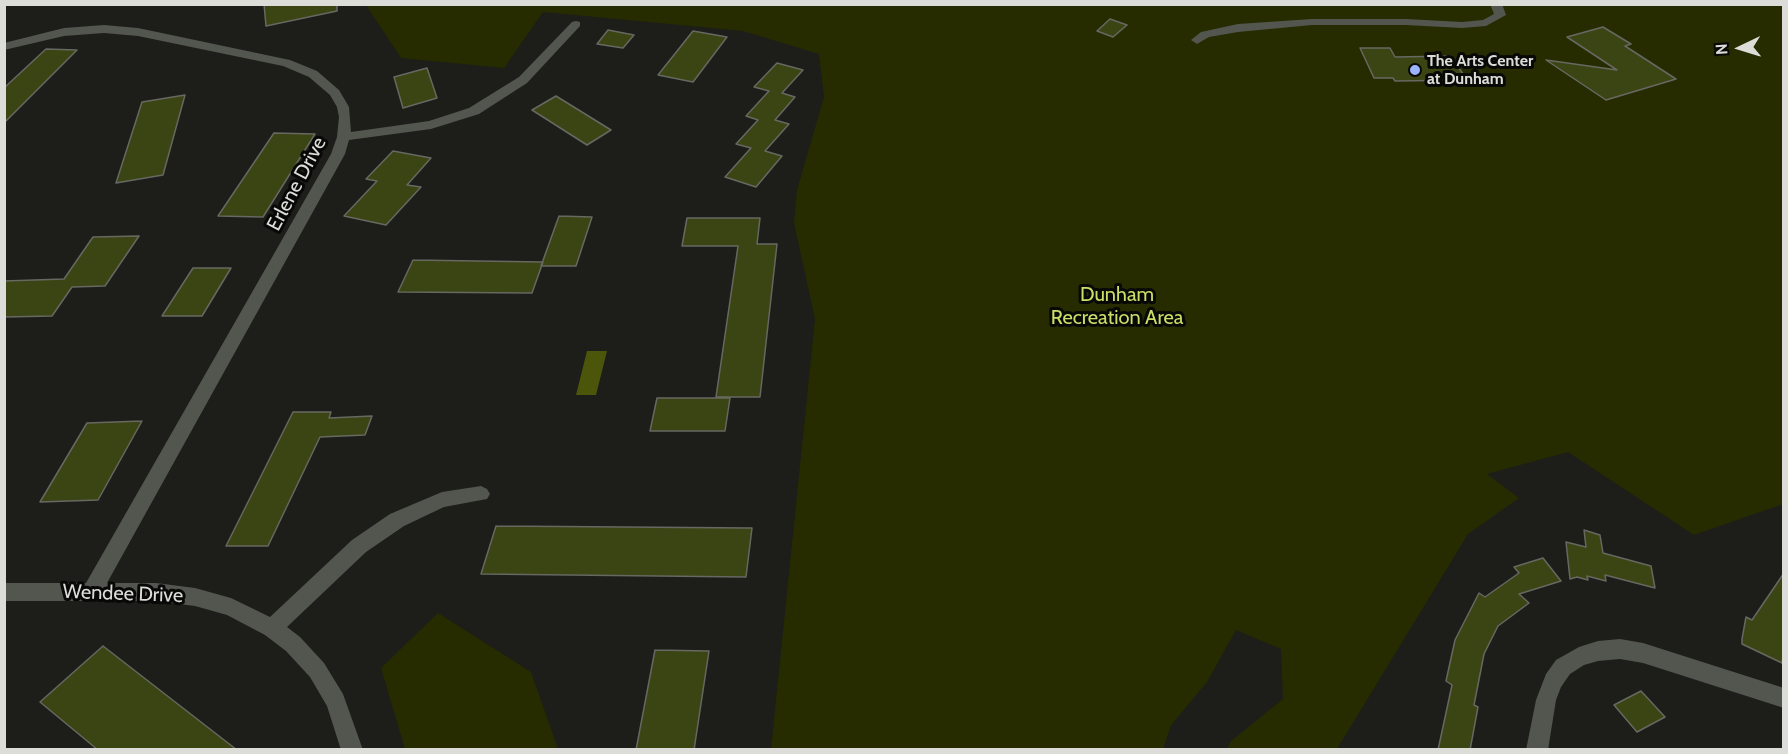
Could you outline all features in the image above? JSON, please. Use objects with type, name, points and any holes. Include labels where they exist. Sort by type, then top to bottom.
[{"type":"street","points":[[1197,40],[1204,34],[1238,28],[1312,22],[1406,22],[1462,25],[1486,23],[1500,15],[1496,4]]},
{"type":"street","points":[[344,137],[432,125],[474,111],[523,80],[576,24]]},
{"type":"street","name":"Erlene Drive","points":[[4,46],[64,32],[122,30],[286,63],[313,74],[336,93],[343,107],[344,137],[338,154],[92,591]]},
{"type":"street","points":[[272,628],[359,546],[397,520],[442,500],[481,494]]},
{"type":"street","name":"Wendee Drive","points":[[4,592],[156,592],[195,597],[231,608],[272,628],[292,644],[317,670],[336,701],[352,750]]},
{"type":"street","points":[[1537,750],[1546,700],[1552,681],[1563,667],[1579,657],[1598,651],[1620,649],[1643,653],[1784,698]]},
{"type":"green space","name":"Dunham Recreation Area","points":[[366,5],[1783,5],[1783,504],[1694,535],[1568,452],[1487,474],[1519,498],[1468,534],[1337,749],[1227,749],[1231,741],[1283,699],[1281,649],[1236,630],[1207,682],[1171,725],[1163,749],[771,749],[815,319],[794,223],[797,190],[824,97],[819,54],[743,31],[543,12],[504,68],[401,58]]},
{"type":"green space","points":[[438,613],[531,672],[558,749],[405,749],[381,668]]},
{"type":"shaded area","points":[[587,351],[607,351],[596,395],[576,395]]},
{"type":"building","points":[[264,4],[337,4],[337,11],[266,26]]},
{"type":"building","points":[[1110,19],[1127,25],[1113,37],[1097,31]]},
{"type":"building","points":[[1603,27],[1631,44],[1625,46],[1676,79],[1606,100],[1546,60],[1617,70],[1567,37]]},
{"type":"building","points":[[608,30],[634,35],[623,48],[597,44]]},
{"type":"building","points":[[693,31],[727,37],[693,82],[658,75]]},
{"type":"building","name":"The Arts Center at Dunham","points":[[1360,48],[1390,48],[1395,57],[1451,56],[1467,80],[1395,81],[1393,78],[1374,78]]},
{"type":"building","points":[[46,49],[77,50],[4,123],[4,88]]},
{"type":"building","points":[[777,63],[803,70],[782,93],[795,97],[775,120],[789,124],[765,151],[782,156],[756,187],[725,177],[751,148],[736,144],[758,120],[746,116],[769,91],[754,87]]},
{"type":"building","points":[[427,68],[437,98],[403,108],[394,77]]},
{"type":"building","points":[[185,95],[163,175],[116,183],[142,102]]},
{"type":"building","points":[[556,96],[611,130],[587,145],[532,110]]},
{"type":"building","points":[[274,133],[315,134],[263,217],[218,216]]},
{"type":"building","points":[[393,151],[431,158],[407,185],[421,187],[386,225],[344,216],[377,181],[366,179]]},
{"type":"building","points":[[559,216],[592,217],[576,266],[541,266]]},
{"type":"building","points":[[687,218],[760,218],[757,244],[777,244],[760,397],[716,397],[738,246],[682,246]]},
{"type":"building","points":[[139,236],[105,286],[72,287],[52,316],[4,317],[4,281],[64,279],[93,237]]},
{"type":"building","points":[[413,260],[543,262],[532,293],[398,292]]},
{"type":"building","points":[[193,268],[231,268],[202,316],[162,316]]},
{"type":"building","points":[[657,398],[730,398],[725,431],[650,431]]},
{"type":"building","points":[[293,412],[331,412],[329,418],[372,416],[365,435],[320,437],[268,546],[226,546]]},
{"type":"building","points":[[142,421],[98,500],[40,502],[87,423]]},
{"type":"building","points":[[496,526],[752,528],[746,577],[481,574]]},
{"type":"building","points":[[1584,530],[1600,535],[1603,553],[1651,566],[1655,588],[1605,575],[1606,581],[1587,576],[1588,580],[1577,577],[1570,579],[1566,542],[1586,547]]},
{"type":"building","points":[[1543,558],[1561,581],[1519,594],[1529,603],[1498,626],[1484,654],[1474,705],[1478,707],[1470,750],[1438,750],[1452,685],[1446,681],[1455,640],[1479,593],[1485,597],[1519,573],[1514,567]]},
{"type":"building","points":[[1784,573],[1782,663],[1742,644],[1742,639],[1746,617],[1752,620]]},
{"type":"building","points":[[103,646],[237,750],[98,750],[40,702]]},
{"type":"building","points":[[655,650],[709,651],[694,750],[636,750]]},
{"type":"building","points":[[1641,691],[1665,717],[1637,732],[1614,705]]},
{"type":"place","name":"The Arts Center at Dunham","points":[[1415,70]]}]
